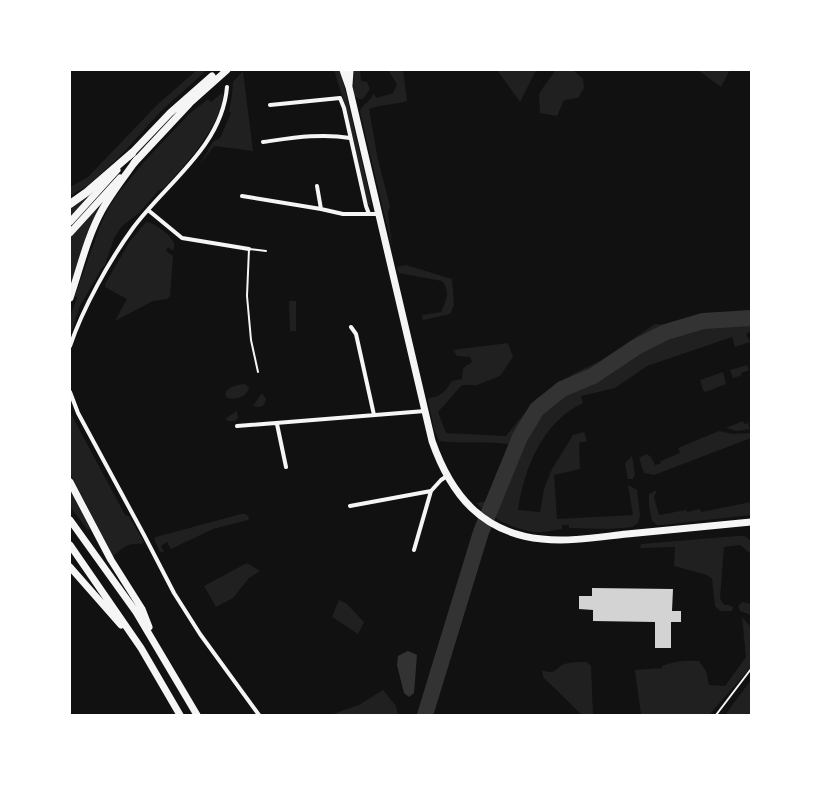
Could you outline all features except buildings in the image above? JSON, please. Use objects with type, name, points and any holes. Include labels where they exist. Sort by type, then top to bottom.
[{"type":"highway","points":[[70,204],[135,156]]},
{"type":"main road","points":[[70,232],[187,98],[220,70]]},
{"type":"main road","points":[[70,222],[190,103],[228,70]]},
{"type":"main road","points":[[343,70],[349,87],[432,441],[452,486],[466,502],[492,524],[523,536],[542,539],[559,540],[751,522]]},
{"type":"main road","points":[[349,87],[350,70]]},
{"type":"main road","points":[[70,298],[101,211],[135,156]]},
{"type":"main road","points":[[70,482],[110,560],[142,609],[158,647]]},
{"type":"main road","points":[[70,520],[136,612],[197,715]]},
{"type":"main road","points":[[70,544],[141,648],[180,715]]},
{"type":"main road","points":[[70,567],[141,648]]},
{"type":"street","points":[[70,346],[85,309],[124,240],[148,210],[201,151],[223,112],[227,87]]},
{"type":"street","points":[[270,105],[340,98],[344,108],[369,214]]},
{"type":"street","points":[[263,142],[305,136],[341,136],[350,138]]},
{"type":"street","points":[[318,186],[321,209]]},
{"type":"street","points":[[242,196],[344,214],[379,214]]},
{"type":"street","points":[[148,210],[182,238],[249,249]]},
{"type":"street","points":[[351,327],[356,334],[374,415]]},
{"type":"street","points":[[70,392],[78,414],[174,593],[200,634],[259,715]]},
{"type":"street","points":[[237,426],[426,411]]},
{"type":"street","points":[[277,424],[286,467]]},
{"type":"street","points":[[414,550],[431,491],[447,476]]},
{"type":"street","points":[[350,506],[431,491]]},
{"type":"lane","points":[[258,372],[252,340],[247,296],[249,249],[266,251]]},
{"type":"lane","points":[[716,715],[751,669]]},
{"type":"shaded area","points":[[197,70],[207,70],[161,111],[122,154],[90,184],[70,196],[70,187],[88,177],[157,105]]},
{"type":"shaded area","points":[[334,70],[340,70],[341,72],[370,196],[370,206],[368,205],[365,196],[347,112]]},
{"type":"shaded area","points":[[353,70],[360,70],[361,81],[367,82],[370,89],[363,99],[359,99],[354,96]]},
{"type":"shaded area","points":[[388,70],[403,70],[407,101],[369,109],[378,160],[390,206],[388,213],[392,247],[360,111],[371,98],[373,93],[377,98],[393,93],[397,84]]},
{"type":"shaded area","points":[[497,70],[536,70],[520,102]]},
{"type":"shaded area","points":[[573,70],[583,79],[584,88],[578,98],[564,100],[557,116],[540,113],[539,95],[555,71]]},
{"type":"shaded area","points":[[698,70],[730,70],[721,87]]},
{"type":"shaded area","points":[[243,71],[253,151],[214,146],[199,166],[213,142],[220,138],[231,113],[229,111],[233,82]]},
{"type":"shaded area","points":[[223,92],[217,118],[201,144],[164,188],[159,190],[139,213],[122,226],[114,238],[105,265],[80,306],[70,336],[70,317],[77,298],[75,296],[99,229],[116,196],[143,163],[189,114],[208,99],[211,102]]},
{"type":"shaded area","points":[[86,197],[85,200],[70,217],[70,207]]},
{"type":"shaded area","points":[[96,209],[99,211],[70,288],[70,237]]},
{"type":"shaded area","points":[[146,222],[161,229],[174,242],[173,251],[168,247],[166,251],[173,256],[170,296],[167,299],[153,301],[115,321],[127,299],[105,287],[105,284],[130,241]]},
{"type":"shaded area","points":[[406,265],[452,279],[454,305],[450,314],[423,320],[422,315],[441,312],[447,296],[445,285],[442,281],[399,273],[397,267]]},
{"type":"shaded area","points":[[289,301],[296,301],[296,331],[290,331]]},
{"type":"shaded area","points":[[751,314],[751,331],[746,334],[750,342],[735,347],[732,337],[647,366],[615,388],[581,396],[583,403],[569,411],[556,422],[537,448],[525,479],[518,510],[540,512],[544,489],[552,469],[573,435],[584,432],[587,441],[579,443],[580,469],[554,475],[557,519],[633,515],[628,485],[637,490],[640,515],[638,523],[632,527],[608,529],[569,528],[569,525],[562,525],[562,529],[534,532],[502,522],[488,514],[476,503],[488,501],[502,466],[511,449],[509,444],[439,441],[434,429],[428,400],[429,398],[440,395],[446,390],[452,381],[462,379],[463,368],[472,362],[470,357],[457,356],[453,350],[508,343],[513,357],[500,376],[477,385],[462,385],[438,412],[446,433],[506,436],[536,399],[575,373],[600,361],[655,324],[671,325]]},
{"type":"shaded area","points":[[747,365],[749,370],[741,373],[742,375],[733,378],[730,370]]},
{"type":"shaded area","points":[[723,372],[726,384],[705,392],[703,390],[700,380]]},
{"type":"shaded area","points":[[245,384],[249,388],[246,394],[240,398],[227,398],[225,394],[228,389],[236,385]]},
{"type":"shaded area","points":[[262,393],[266,399],[264,405],[260,407],[253,406]]},
{"type":"shaded area","points":[[237,411],[238,418],[235,421],[228,421],[225,419]]},
{"type":"shaded area","points":[[70,412],[125,515],[129,516],[144,542],[141,544],[128,545],[113,556],[70,473]]},
{"type":"shaded area","points":[[743,421],[744,424],[748,423],[750,429],[737,431],[726,428]]},
{"type":"shaded area","points":[[719,431],[733,434],[751,433],[751,438],[654,475],[644,473],[639,458],[647,454],[651,457],[655,465],[660,464],[661,461],[680,453],[678,448]]},
{"type":"shaded area","points":[[632,456],[635,474],[633,479],[628,479],[625,463]]},
{"type":"shaded area","points":[[70,489],[90,529],[88,530],[70,507]]},
{"type":"shaded area","points":[[657,490],[654,497],[659,515],[700,509],[701,512],[751,502],[751,515],[657,525],[652,521],[649,505],[649,494]]},
{"type":"shaded area","points":[[241,514],[246,514],[249,517],[248,520],[213,529],[171,549],[167,542],[161,546],[164,552],[160,552],[154,539],[156,537]]},
{"type":"shaded area","points":[[745,536],[751,541],[751,554],[740,545],[724,547],[720,599],[724,605],[733,607],[732,611],[720,611],[715,606],[712,579],[707,575],[674,566],[675,547],[640,548],[641,544]]},
{"type":"shaded area","points":[[247,563],[260,571],[249,578],[233,598],[216,607],[204,586]]},
{"type":"shaded area","points":[[339,600],[347,604],[364,622],[358,634],[332,617]]},
{"type":"shaded area","points":[[742,602],[751,604],[751,615],[740,611],[738,606]]},
{"type":"shaded area","points":[[742,617],[751,627],[751,667],[709,715],[641,715],[635,670],[662,668],[662,666],[667,664],[680,661],[699,661],[706,671],[709,685],[725,686],[746,657]]},
{"type":"shaded area","points":[[408,651],[417,655],[414,693],[409,697],[404,693],[397,665],[398,656]]},
{"type":"shaded area","points":[[587,662],[591,666],[593,715],[582,715],[543,677],[542,670],[553,672],[567,663]]},
{"type":"shaded area","points":[[751,680],[751,715],[725,715]]},
{"type":"shaded area","points":[[383,690],[396,706],[398,715],[330,715],[359,705]]},
{"type":"waterway","points":[[425,715],[481,532],[520,437],[537,409],[562,389],[593,376],[638,346],[666,332],[703,321],[751,318]]}]
